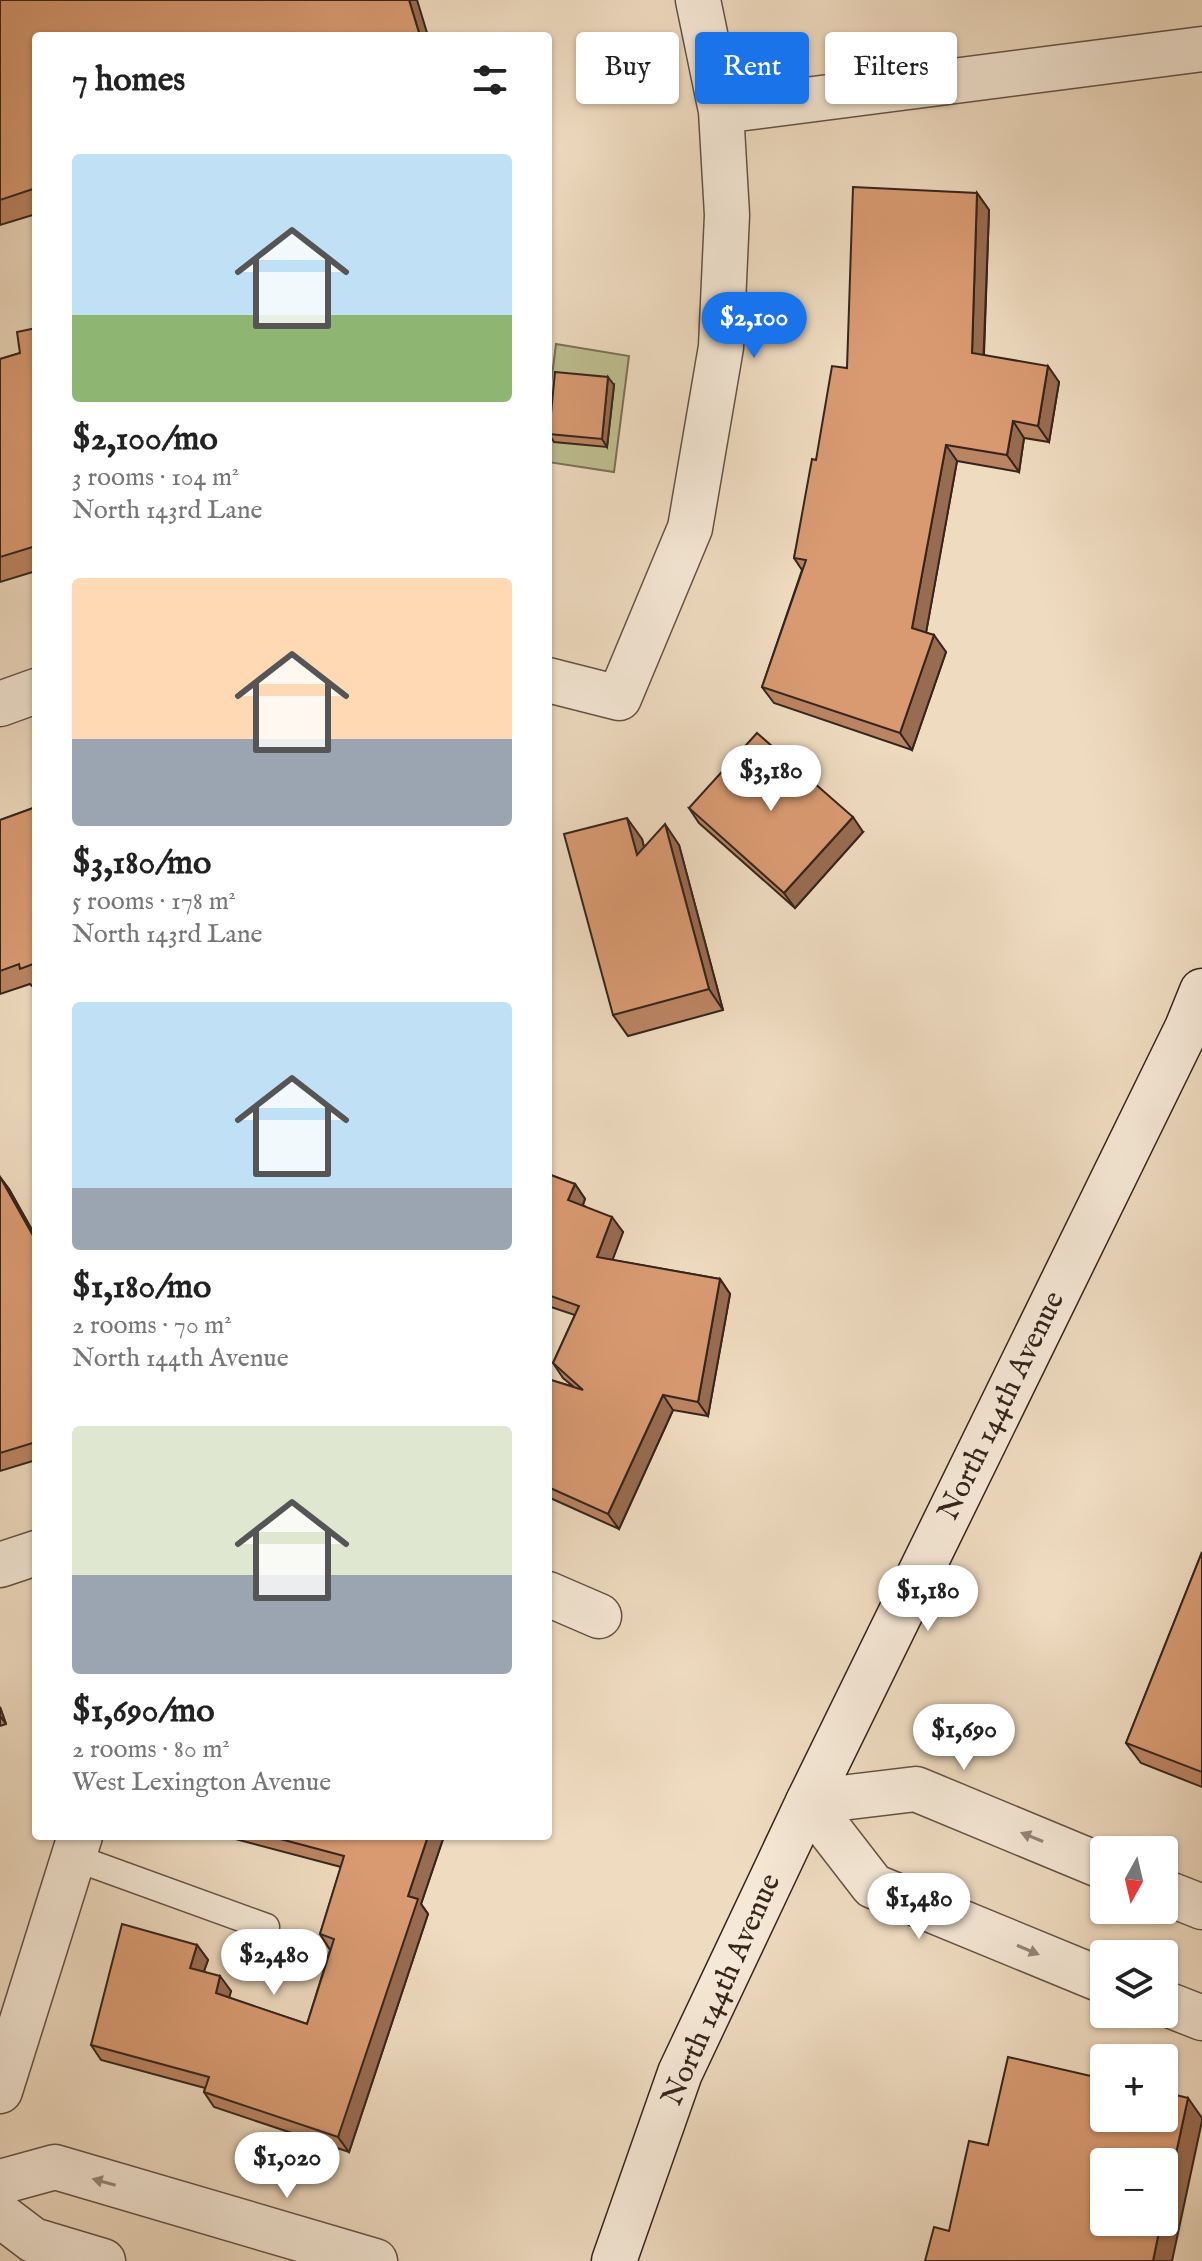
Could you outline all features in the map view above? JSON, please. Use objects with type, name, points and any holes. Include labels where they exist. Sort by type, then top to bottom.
[{"type":"street","points":[[552,681],[619,698],[690,528],[721,347],[727,215],[721,111],[698,0]]},
{"type":"street","points":[[721,111],[1202,49]]},
{"type":"street","points":[[0,704],[32,692]]},
{"type":"street","name":"North 144th Avenue","points":[[614,2261],[680,2073],[808,1802],[1187,1028],[1202,991]]},
{"type":"street","points":[[0,1565],[32,1554]]},
{"type":"street","points":[[552,1596],[599,1616]]},
{"type":"street","points":[[808,1802],[916,1789],[1090,1861]]},
{"type":"street","points":[[808,1802],[873,1886],[1090,1975]]},
{"type":"street","points":[[0,2091],[77,1846]]},
{"type":"street","points":[[1178,1898],[1202,1907]]},
{"type":"street","points":[[1178,2009],[1202,2018]]},
{"type":"street","points":[[0,2182],[55,2167],[290,2249],[375,2261]]},
{"type":"street","points":[[0,2215],[33,2240],[103,2261]]},
{"type":"lane","points":[[77,1846],[266,1927]]},
{"type":"green space","points":[[556,344],[629,356],[614,472],[552,463],[552,376]]},
{"type":"building","points":[[0,0],[409,0],[419,32],[32,32],[32,189],[0,200]]},
{"type":"building","points":[[853,187],[977,193],[972,353],[1048,366],[1038,426],[1013,421],[1007,455],[946,445],[912,628],[934,635],[900,733],[762,687],[806,560],[794,558],[812,459],[816,460],[832,366],[847,368]]},
{"type":"building","points":[[32,329],[32,547],[0,557],[0,359],[20,353],[17,332]]},
{"type":"building","points":[[555,372],[608,377],[602,439],[552,434]]},
{"type":"building","points":[[757,733],[853,817],[784,893],[689,808]]},
{"type":"building","points":[[32,808],[32,964],[20,969],[19,964],[0,971],[0,820]]},
{"type":"building","points":[[627,818],[637,855],[665,824],[709,989],[613,1015],[564,834]]},
{"type":"building","points":[[552,1175],[575,1184],[568,1200],[612,1217],[597,1257],[720,1279],[698,1402],[663,1395],[608,1514],[552,1489],[552,1380],[583,1390],[553,1363],[579,1306],[552,1296]]},
{"type":"building","points":[[0,1177],[32,1234],[32,1443],[0,1453]]},
{"type":"building","points":[[1202,1552],[1202,1772],[1126,1743]]},
{"type":"building","points":[[284,1840],[427,1840],[408,1896],[418,1899],[338,2137],[204,2092],[209,2077],[91,2045],[122,1924],[197,1945],[190,1968],[220,1976],[216,1993],[307,2024],[334,1939],[320,1934],[344,1856]]},
{"type":"building","points":[[1008,2057],[1090,2076],[1090,2132],[1178,2132],[1178,2096],[1188,2098],[1177,2148],[1090,2148],[1090,2236],[1158,2236],[1153,2261],[925,2261],[934,2227],[949,2231],[969,2141],[988,2145]]}]
